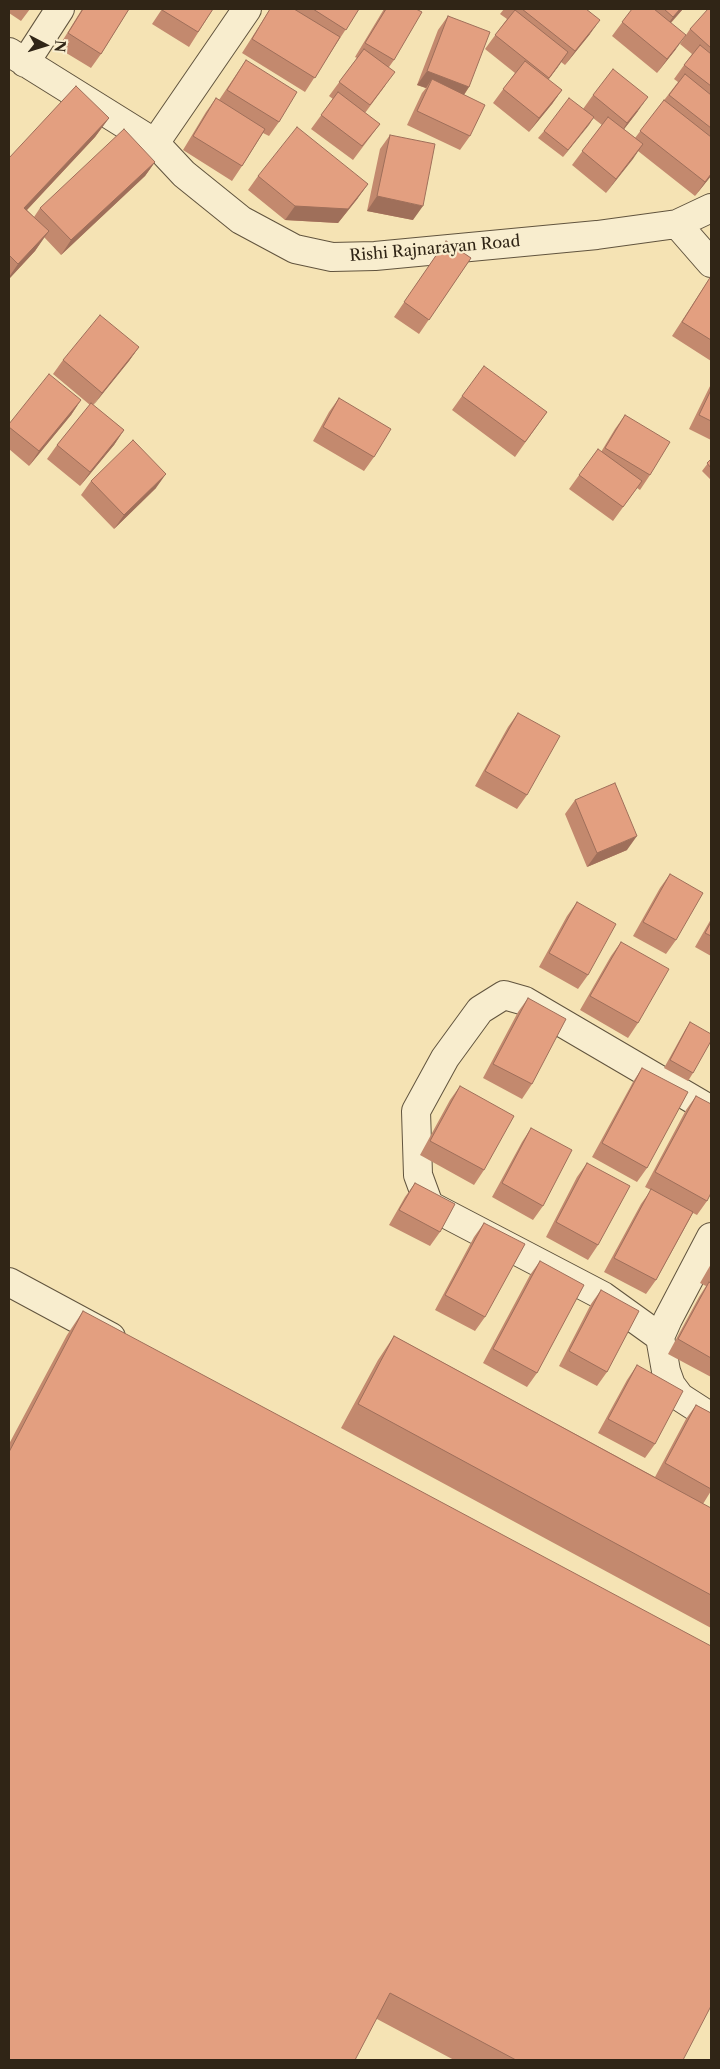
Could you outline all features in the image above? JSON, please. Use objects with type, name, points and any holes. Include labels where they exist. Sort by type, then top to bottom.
[{"type":"street","points":[[17,58],[60,9]]},
{"type":"street","points":[[155,143],[247,9]]},
{"type":"street","name":"Rishi Rajnarayan Road","points":[[17,58],[155,143],[184,174],[241,220],[295,249],[332,257],[375,256],[597,236],[677,224],[711,208]]},
{"type":"street","points":[[677,224],[711,263]]},
{"type":"street","points":[[660,1337],[603,1296],[429,1205],[418,1175],[416,1111],[445,1058],[480,1010],[504,995],[525,1001],[711,1110]]},
{"type":"street","points":[[711,1236],[660,1337],[666,1371],[671,1385],[680,1397],[711,1417]]},
{"type":"street","points":[[9,1282],[129,1348]]},
{"type":"building","points":[[83,9],[129,9],[101,54],[68,33]]},
{"type":"building","points":[[163,9],[213,9],[198,32]]},
{"type":"building","points":[[270,9],[294,9],[340,37],[315,78],[252,39]]},
{"type":"building","points":[[313,9],[359,9],[346,30]]},
{"type":"building","points":[[386,9],[416,9],[422,12],[394,60],[365,43]]},
{"type":"building","points":[[522,9],[586,9],[600,20],[575,51]]},
{"type":"building","points":[[632,9],[654,9],[686,35],[667,59],[622,22]]},
{"type":"building","points":[[664,9],[680,9],[673,17]]},
{"type":"building","points":[[708,9],[711,9],[711,48],[690,29]]},
{"type":"building","points":[[515,10],[568,52],[549,78],[495,35]]},
{"type":"building","points":[[448,16],[490,32],[469,87],[427,71]]},
{"type":"building","points":[[700,45],[711,54],[711,86],[684,65]]},
{"type":"building","points":[[364,49],[395,72],[370,105],[339,82]]},
{"type":"building","points":[[246,60],[297,92],[279,122],[227,90]]},
{"type":"building","points":[[525,61],[562,90],[539,118],[503,89]]},
{"type":"building","points":[[613,69],[648,97],[627,123],[593,95]]},
{"type":"building","points":[[685,74],[711,95],[711,128],[669,95]]},
{"type":"building","points":[[432,79],[485,105],[470,136],[417,111]]},
{"type":"building","points":[[76,86],[109,118],[24,208],[49,231],[18,264],[9,255],[9,158]]},
{"type":"building","points":[[338,92],[380,124],[362,146],[321,115]]},
{"type":"building","points":[[216,98],[265,129],[242,166],[193,136]]},
{"type":"building","points":[[569,98],[594,117],[568,150],[544,131]]},
{"type":"building","points":[[664,100],[711,137],[711,174],[705,182],[640,131]]},
{"type":"building","points":[[608,117],[643,144],[616,179],[582,151]]},
{"type":"building","points":[[297,127],[368,184],[348,209],[295,206],[258,176]]},
{"type":"building","points":[[124,129],[155,162],[71,240],[40,208]]},
{"type":"building","points":[[390,135],[435,144],[423,206],[377,196]]},
{"type":"building","points":[[446,241],[471,258],[429,320],[404,302]]},
{"type":"building","points":[[711,276],[711,340],[682,322]]},
{"type":"building","points":[[100,315],[139,347],[102,393],[63,360]]},
{"type":"building","points":[[484,366],[547,412],[525,442],[462,396]]},
{"type":"building","points":[[49,374],[81,400],[39,451],[9,427],[9,424]]},
{"type":"building","points":[[711,390],[711,421],[699,415]]},
{"type":"building","points":[[339,398],[391,429],[374,457],[323,427]]},
{"type":"building","points":[[91,403],[124,430],[90,472],[57,445]]},
{"type":"building","points":[[625,415],[670,442],[650,475],[605,448]]},
{"type":"building","points":[[133,440],[166,474],[124,515],[91,481]]},
{"type":"building","points":[[598,449],[642,481],[623,507],[579,475]]},
{"type":"building","points":[[711,459],[711,468],[707,463]]},
{"type":"building","points":[[518,713],[560,736],[527,795],[485,771]]},
{"type":"building","points":[[615,783],[637,836],[597,853],[575,800]]},
{"type":"building","points":[[670,874],[703,893],[676,940],[643,922]]},
{"type":"building","points":[[577,902],[616,924],[588,975],[549,953]]},
{"type":"building","points":[[711,922],[711,936],[705,933]]},
{"type":"building","points":[[621,942],[669,969],[638,1023],[590,996]]},
{"type":"building","points":[[528,998],[566,1019],[532,1084],[493,1064]]},
{"type":"building","points":[[690,1022],[711,1034],[711,1041],[693,1073],[670,1060]]},
{"type":"building","points":[[642,1068],[688,1092],[647,1168],[602,1143]]},
{"type":"building","points":[[460,1086],[514,1116],[484,1170],[430,1141]]},
{"type":"building","points":[[696,1096],[711,1104],[711,1193],[707,1201],[655,1172]]},
{"type":"building","points":[[531,1128],[572,1150],[543,1206],[502,1183]]},
{"type":"building","points":[[587,1163],[630,1186],[598,1245],[556,1222]]},
{"type":"building","points":[[415,1183],[455,1204],[440,1232],[399,1210]]},
{"type":"building","points":[[651,1189],[693,1212],[656,1280],[614,1258]]},
{"type":"building","points":[[484,1223],[525,1244],[485,1317],[445,1295]]},
{"type":"building","points":[[540,1261],[584,1285],[537,1373],[493,1349]]},
{"type":"building","points":[[709,1282],[711,1284],[711,1358],[678,1339]]},
{"type":"building","points":[[601,1290],[639,1311],[607,1372],[569,1351]]},
{"type":"building","points":[[83,1311],[711,1646],[711,2006],[683,2060],[516,2060],[390,1993],[355,2060],[9,2060],[9,1452]]},
{"type":"building","points":[[394,1336],[711,1508],[711,1595],[358,1404]]},
{"type":"building","points":[[637,1365],[683,1391],[655,1444],[608,1419]]},
{"type":"building","points":[[696,1405],[711,1413],[711,1489],[665,1463]]}]
